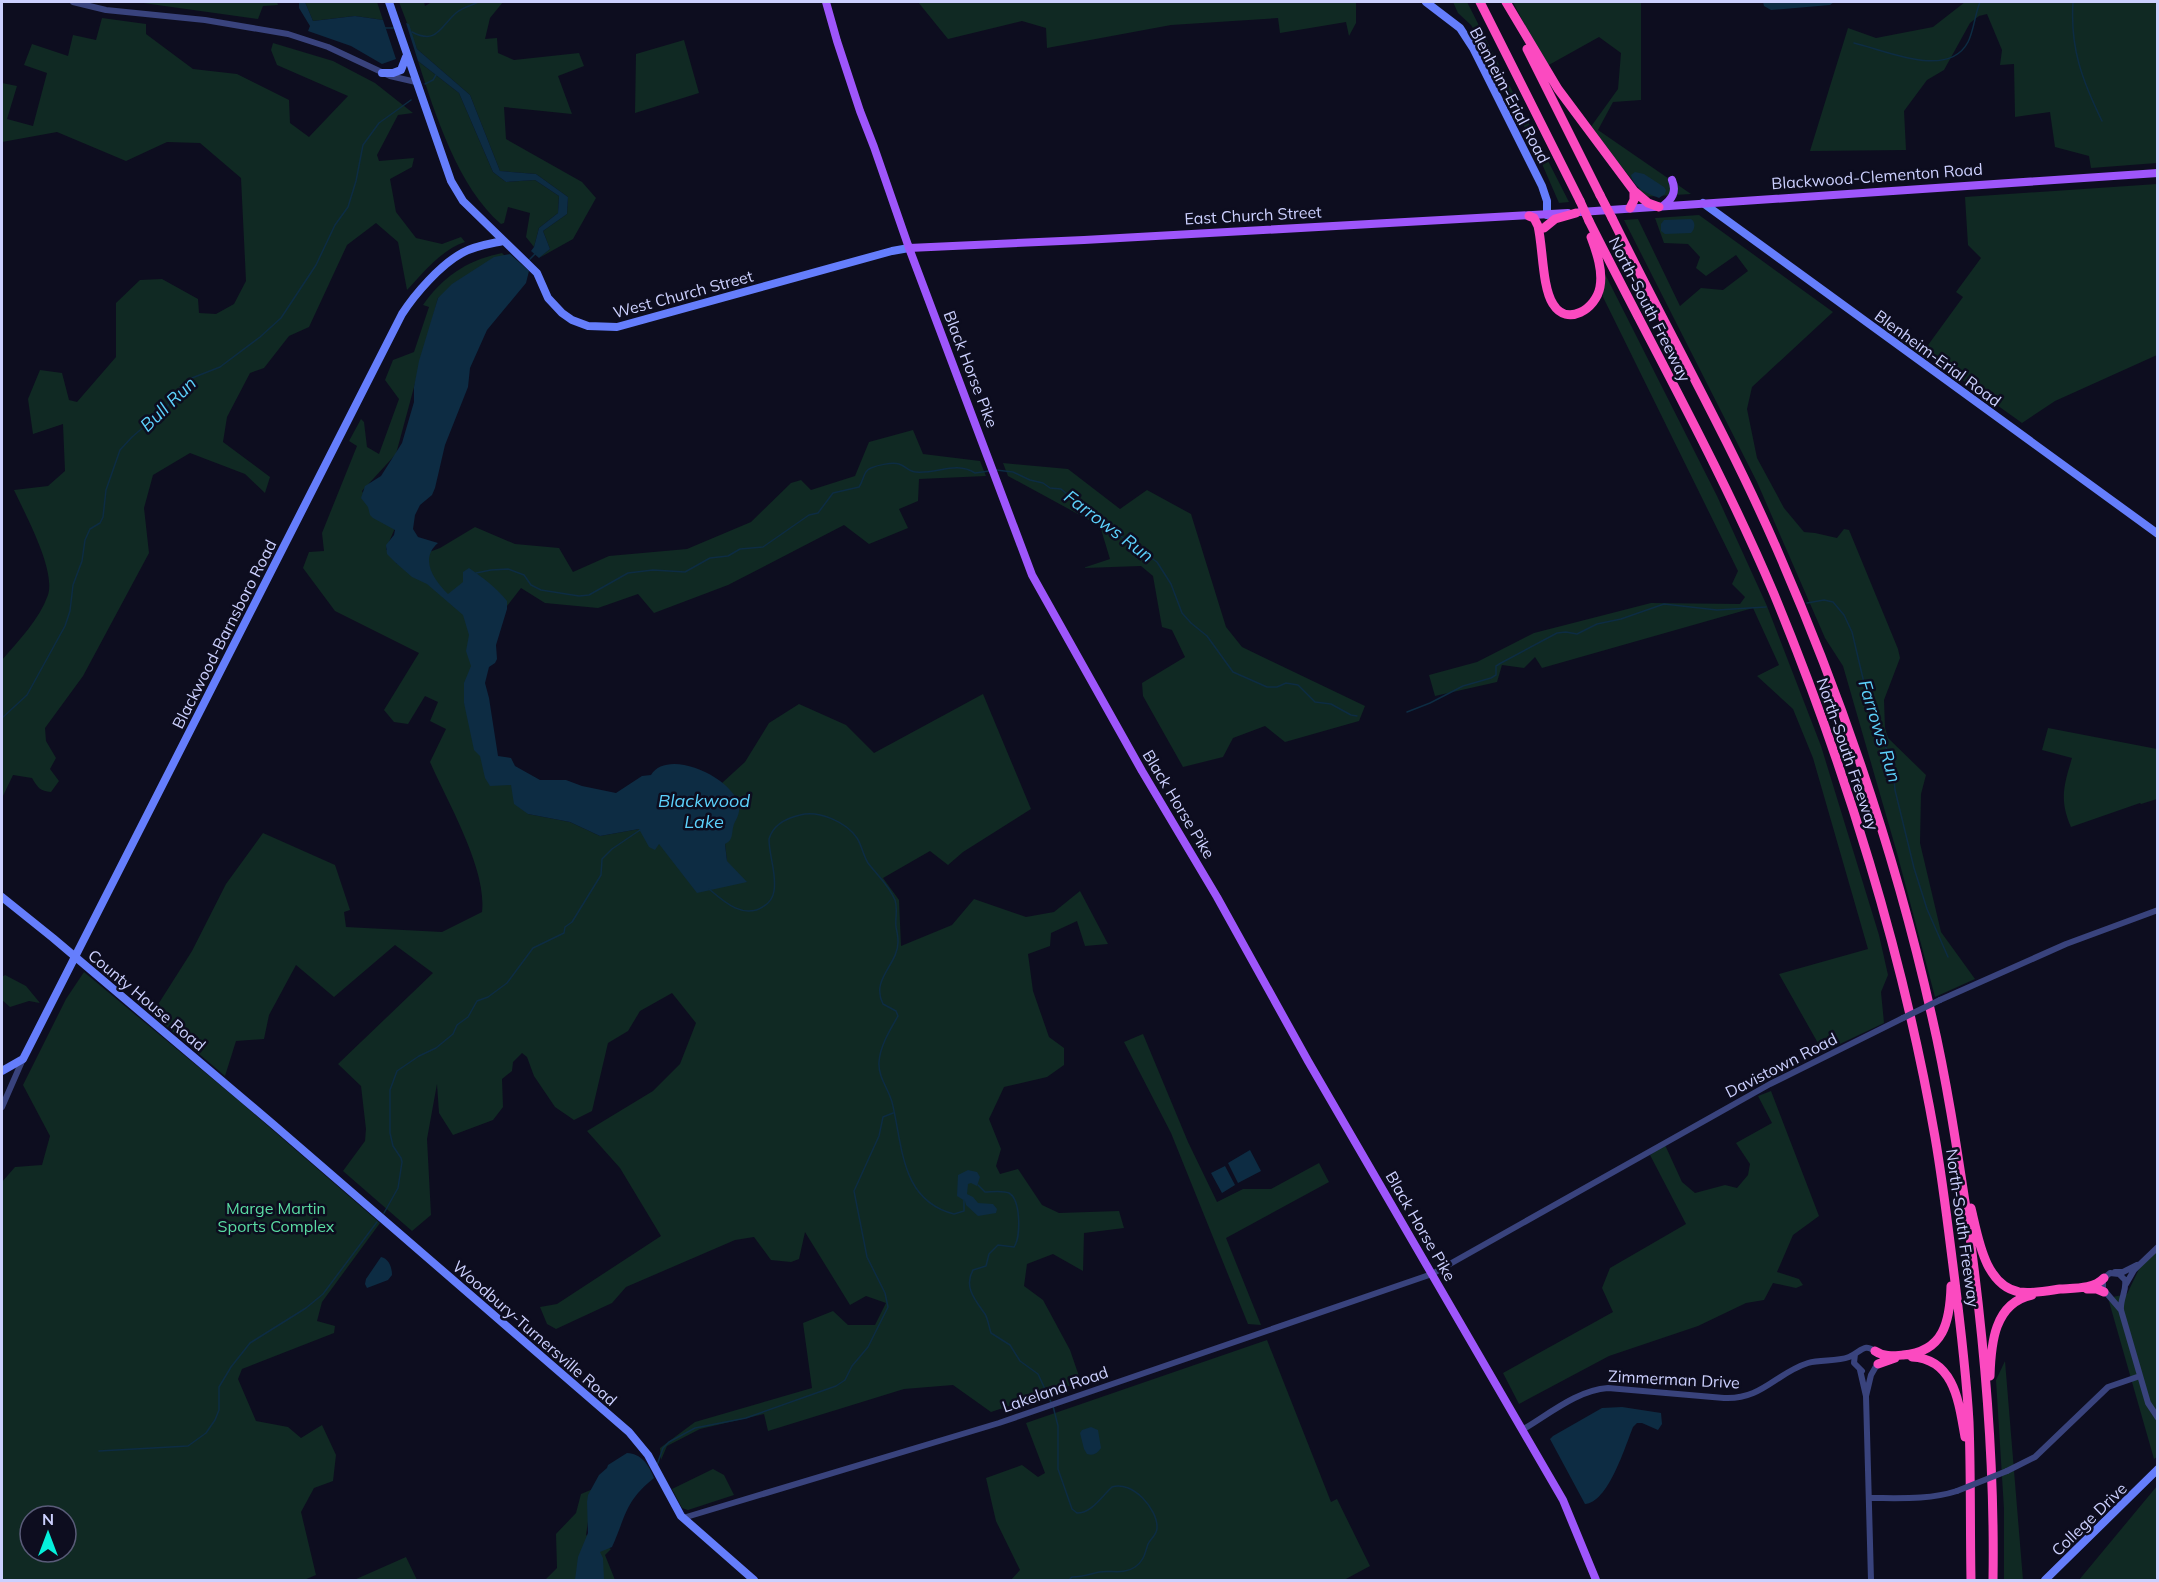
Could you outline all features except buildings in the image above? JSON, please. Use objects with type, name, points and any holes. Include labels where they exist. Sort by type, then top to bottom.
[{"type":"highway","name":"North-South Freeway","points":[[1480,2],[1575,190],[1577,206],[1695,428],[1758,560],[1774,595],[1850,798],[1911,1016],[1936,1140],[1963,1348],[1969,1423],[1971,1581]]},
{"type":"highway","points":[[1504,2],[1558,89],[1634,191],[1648,203],[1661,206]]},
{"type":"highway","name":"North-South Freeway","points":[[1504,2],[1771,536],[1810,628],[1856,750],[1893,866],[1932,1015],[1947,1089],[1978,1294],[1989,1421],[1993,1581]]},
{"type":"highway","points":[[1630,208],[1634,200],[1634,191]]},
{"type":"highway","points":[[1544,228],[1577,206]]},
{"type":"highway","points":[[1541,238],[1547,215]]},
{"type":"highway","points":[[1529,216],[1537,222],[1547,288],[1553,304],[1567,314],[1586,310],[1596,300],[1600,285],[1598,257],[1587,221]]},
{"type":"highway","points":[[1960,1172],[1985,1259],[1997,1279],[2007,1287],[2015,1291],[2030,1292],[2093,1286],[2104,1278]]},
{"type":"highway","points":[[1875,1351],[1889,1356],[1919,1353],[1930,1347],[1939,1337],[1948,1319],[1950,1308],[1949,1235]]},
{"type":"highway","points":[[1989,1421],[1992,1347],[1997,1325],[2008,1307],[2019,1299],[2031,1295],[2091,1289],[2107,1294]]},
{"type":"highway","points":[[1876,1367],[1891,1359],[1914,1357],[1931,1361],[1941,1368],[1951,1380],[1956,1393],[1969,1464]]},
{"type":"main road","name":"West Church Street","points":[[389,2],[451,181],[457,192],[472,212],[540,277],[550,301],[562,313],[580,324],[606,328],[649,320],[886,252],[909,248]]},
{"type":"main road","name":"Black Horse Pike","points":[[826,2],[860,111],[909,248],[1032,575],[1563,1500],[1583,1544],[1596,1581]]},
{"type":"main road","name":"Blenheim-Erial Road","points":[[1426,2],[1460,28],[1473,48],[1542,186],[1547,201],[1547,215]]},
{"type":"main road","points":[[382,73],[401,70],[405,63],[406,52]]},
{"type":"main road","name":"Blackwood-Clementon Road","points":[[1598,211],[2157,173]]},
{"type":"main road","points":[[1661,206],[1674,194],[1672,180]]},
{"type":"main road","name":"Blenheim-Erial Road","points":[[1703,203],[2157,534]]},
{"type":"main road","name":"East Church Street","points":[[909,248],[1547,215],[1577,206],[1598,211]]},
{"type":"main road","name":"Blackwood-Barnsboro Road","points":[[23,1059],[402,314],[419,291],[459,255],[480,246],[503,241]]},
{"type":"main road","name":"County House Road","points":[[2,897],[274,1125]]},
{"type":"main road","points":[[2,1071],[23,1059]]},
{"type":"main road","name":"Woodbury-Turnersville Road","points":[[274,1125],[612,1417],[644,1449],[683,1518],[754,1581]]},
{"type":"main road","name":"College Drive","points":[[2045,1581],[2155,1473]]},
{"type":"street","points":[[73,2],[106,10],[205,20],[278,32],[328,47],[382,73],[416,82]]},
{"type":"street","name":"Davistown Road","points":[[1432,1274],[1770,1084],[1940,1000],[2066,944],[2157,910]]},
{"type":"street","points":[[2,1107],[23,1059]]},
{"type":"street","points":[[2157,1247],[2131,1274],[2123,1293],[2121,1311],[2148,1403],[2157,1418]]},
{"type":"street","points":[[2121,1311],[2102,1285],[2104,1278],[2140,1263]]},
{"type":"street","points":[[2114,1272],[2123,1277],[2126,1285]]},
{"type":"street","name":"Lakeland Road","points":[[683,1518],[999,1423],[1432,1274]]},
{"type":"street","points":[[2107,1294],[2118,1296],[2123,1293]]},
{"type":"street","points":[[1866,1396],[1878,1358],[1875,1351],[1864,1348],[1855,1354],[1866,1396],[1871,1581]]},
{"type":"street","name":"Zimmerman Drive","points":[[1522,1430],[1580,1395],[1595,1390],[1618,1388],[1724,1398],[1742,1397],[1765,1388],[1802,1365],[1847,1358],[1855,1354]]},
{"type":"street","name":"Zimmerman Drive","points":[[1827,1360],[1845,1362],[1857,1368]]},
{"type":"street","points":[[1857,1368],[1867,1372],[1876,1367]]},
{"type":"street","points":[[1869,1498],[1926,1497],[1957,1491],[2007,1472],[2035,1457],[2108,1387],[2140,1376]]},
{"type":"green space","points":[[136,2],[277,2],[278,5],[263,6],[258,19]]},
{"type":"green space","points":[[305,2],[377,2],[383,20],[355,16],[313,21]]},
{"type":"green space","points":[[399,2],[424,2],[425,6],[432,2],[503,2],[490,18],[485,39],[497,38],[498,53],[514,60],[579,53],[584,66],[558,76],[572,114],[504,107],[506,139],[582,182],[596,198],[573,239],[539,258],[550,249],[543,231],[567,214],[568,197],[536,174],[500,171],[470,95],[417,49]]},
{"type":"green space","points":[[918,2],[1356,2],[1356,23],[1349,36],[1346,22],[1280,33],[1278,18],[1171,25],[1047,48],[1046,28],[1022,21],[948,39]]},
{"type":"green space","points":[[1453,2],[1467,2],[1569,202],[1559,203],[1536,150],[1484,47],[1471,25],[1458,13]]},
{"type":"green space","points":[[1513,2],[1641,2],[1641,100],[1613,102],[1598,130],[1691,194],[1641,197],[1639,188],[1590,128],[1618,89],[1621,53],[1599,37],[1547,66],[1547,69]]},
{"type":"green space","points":[[1965,2],[2157,2],[2157,163],[2091,168],[2089,156],[2055,147],[2050,112],[2015,117],[2014,64],[2000,65],[2002,50],[1987,14],[1979,16],[1970,23],[1944,70],[1927,80],[1904,111],[1906,150],[1810,151],[1848,28],[1876,38],[1933,27]]},
{"type":"green space","points":[[102,18],[146,24],[146,34],[193,69],[237,74],[289,100],[290,123],[309,137],[348,96],[277,65],[271,50],[273,43],[333,61],[375,83],[413,113],[398,115],[377,155],[379,161],[414,158],[412,167],[390,179],[396,212],[416,238],[442,244],[461,237],[465,242],[448,250],[407,290],[398,242],[376,223],[347,245],[309,327],[289,336],[264,368],[250,373],[227,417],[223,442],[270,477],[265,493],[245,474],[190,453],[153,475],[144,508],[149,553],[83,676],[45,728],[46,741],[56,758],[50,769],[59,781],[51,792],[47,792],[40,788],[32,778],[13,775],[2,798],[2,660],[39,613],[48,595],[49,584],[44,557],[14,490],[48,486],[65,471],[63,424],[33,434],[28,399],[40,370],[62,373],[69,400],[77,402],[116,357],[116,303],[140,280],[162,279],[198,299],[199,313],[216,314],[234,304],[246,281],[241,178],[200,143],[167,142],[126,161],[57,132],[2,142],[2,83],[17,86],[7,119],[33,126],[47,73],[24,65],[32,44],[68,56],[73,35],[96,40]]},
{"type":"green space","points":[[684,40],[699,93],[635,113],[636,54]]},
{"type":"green space","points":[[418,61],[459,93],[493,172],[506,182],[535,180],[559,196],[558,213],[539,228],[534,247],[526,237],[530,213],[508,207],[504,223],[501,224],[472,190],[440,126]]},
{"type":"green space","points":[[2157,184],[2157,355],[2055,401],[2022,423],[1923,352],[1963,297],[1956,292],[1981,258],[1968,245],[1965,197]]},
{"type":"green space","points":[[1699,215],[1833,312],[1752,387],[1747,409],[1757,458],[1784,508],[1804,532],[1837,538],[1844,529],[1849,530],[1898,649],[1900,658],[1884,700],[1885,728],[1888,738],[1926,775],[1921,794],[1920,843],[1941,932],[1975,979],[1935,997],[1897,853],[1843,666],[1825,638],[1757,482],[1624,220],[1638,219],[1680,306],[1701,288],[1723,290],[1748,271],[1736,255],[1706,276],[1696,268],[1700,257],[1688,244],[1664,243],[1655,218]]},
{"type":"green space","points":[[502,253],[505,256],[438,298],[396,454],[362,491],[378,518],[395,528],[386,549],[397,564],[440,548],[475,527],[515,544],[559,548],[573,572],[609,556],[687,549],[751,522],[791,483],[801,480],[811,490],[855,476],[869,442],[913,430],[923,454],[980,461],[986,476],[919,479],[918,501],[899,509],[908,528],[869,544],[844,525],[728,585],[654,613],[638,594],[598,608],[545,603],[521,588],[507,606],[464,703],[528,814],[570,822],[600,836],[639,829],[659,844],[727,861],[725,844],[739,808],[722,783],[745,762],[769,723],[799,704],[846,725],[874,753],[983,694],[1031,809],[963,852],[948,865],[930,851],[883,878],[899,900],[901,946],[952,925],[974,899],[1026,917],[1054,912],[1080,891],[1108,944],[1085,946],[1077,921],[1051,933],[1050,946],[1028,954],[1033,991],[1049,1037],[1064,1048],[1064,1065],[1047,1077],[1004,1087],[989,1119],[1001,1149],[996,1166],[1000,1174],[1018,1169],[1042,1205],[1059,1213],[1119,1211],[1124,1228],[1084,1233],[1083,1271],[1053,1254],[1027,1264],[1024,1286],[1043,1300],[1070,1350],[1081,1382],[991,1412],[953,1385],[904,1389],[768,1431],[764,1414],[700,1429],[667,1446],[661,1460],[660,1448],[695,1422],[812,1388],[803,1323],[833,1311],[848,1325],[875,1325],[886,1303],[866,1296],[850,1305],[805,1232],[799,1259],[791,1262],[771,1260],[754,1237],[735,1240],[626,1287],[612,1303],[556,1329],[547,1324],[540,1307],[557,1304],[661,1236],[620,1168],[587,1131],[653,1091],[680,1064],[696,1023],[672,993],[640,1011],[628,1031],[608,1043],[592,1111],[574,1120],[555,1107],[534,1076],[527,1057],[522,1053],[513,1062],[512,1071],[502,1079],[503,1107],[493,1120],[453,1135],[439,1113],[437,1084],[427,1139],[431,1215],[412,1231],[343,1171],[365,1141],[366,1129],[361,1086],[338,1064],[433,973],[395,945],[334,997],[296,965],[269,1015],[264,1039],[236,1041],[225,1076],[152,1014],[192,951],[226,884],[263,833],[335,865],[350,910],[344,912],[346,927],[442,932],[482,912],[479,876],[465,836],[430,762],[446,729],[430,721],[438,702],[425,696],[408,724],[394,722],[384,710],[419,653],[335,611],[303,568],[309,552],[324,551],[322,533],[357,446],[349,441],[361,419],[364,422],[367,447],[379,454],[399,399],[385,380],[393,360],[414,352],[429,307],[423,305],[439,286],[457,271],[478,260]]},
{"type":"green space","points":[[1603,270],[1717,496],[1767,606],[1821,746],[1879,935],[1888,975],[1881,992],[1884,1023],[1823,1052],[1779,974],[1868,949],[1813,758],[1793,709],[1757,676],[1779,665],[1753,608],[1542,668],[1535,657],[1524,668],[1502,665],[1497,682],[1435,696],[1429,675],[1477,662],[1534,633],[1651,603],[1740,604],[1745,597],[1732,584],[1738,571],[1603,297]]},
{"type":"green space","points":[[1003,463],[1068,469],[1120,509],[1147,490],[1191,514],[1226,627],[1242,647],[1365,706],[1359,721],[1285,742],[1265,726],[1233,738],[1223,757],[1183,767],[1143,696],[1142,683],[1185,657],[1172,630],[1162,627],[1153,576],[1141,566],[1083,568],[1110,559],[1100,526],[1008,476]]},
{"type":"green space","points":[[2048,728],[2157,749],[2157,799],[2071,827],[2065,809],[2064,792],[2072,758],[2042,750]]},
{"type":"green space","name":"Marge Martin Sports Complex","points":[[84,972],[237,1099],[380,1223],[322,1302],[317,1321],[335,1326],[334,1333],[242,1369],[238,1379],[256,1421],[288,1427],[301,1438],[322,1425],[336,1455],[333,1481],[314,1488],[301,1512],[316,1575],[304,1580],[2,1580],[2,1182],[15,1167],[42,1165],[50,1136],[23,1085],[66,999]]},
{"type":"green space","points":[[5,975],[26,986],[40,1003],[29,1001],[10,1007],[2,1000],[2,977]]},
{"type":"green space","points":[[1143,1034],[1188,1142],[1217,1202],[1243,1189],[1271,1189],[1319,1163],[1329,1182],[1226,1238],[1261,1325],[1248,1324],[1171,1133],[1124,1042]]},
{"type":"green space","points":[[1771,1091],[1819,1216],[1793,1235],[1777,1272],[1799,1279],[1803,1285],[1796,1288],[1773,1283],[1764,1300],[1746,1303],[1698,1326],[1609,1356],[1519,1404],[1503,1373],[1613,1312],[1602,1288],[1610,1268],[1686,1224],[1650,1155],[1665,1145],[1682,1182],[1695,1193],[1725,1185],[1737,1188],[1748,1175],[1750,1164],[1736,1143],[1772,1123],[1758,1096]]},
{"type":"green space","points":[[2157,1251],[2158,1456],[2154,1459],[2108,1298],[2127,1294],[2140,1267]]},
{"type":"green space","points":[[1267,1340],[1331,1502],[1337,1499],[1370,1566],[1344,1580],[1011,1580],[1020,1570],[996,1521],[986,1478],[1022,1465],[1038,1477],[1045,1473],[1026,1423]]},
{"type":"green space","points":[[2005,1361],[2023,1580],[2004,1580],[2004,1509],[1996,1380]]},
{"type":"green space","points":[[713,1469],[724,1475],[734,1495],[688,1510],[682,1508],[672,1489]]},
{"type":"green space","points":[[2157,1486],[2157,1580],[2079,1580]]},
{"type":"green space","points":[[593,1489],[586,1535],[611,1549],[605,1555],[615,1580],[545,1580],[557,1568],[556,1534],[576,1513],[581,1494]]},
{"type":"green space","points":[[406,1557],[417,1580],[354,1580]]},
{"type":"water","points":[[299,2],[305,2],[313,21],[355,16],[383,20],[396,59],[382,64],[351,46],[308,31],[310,26],[299,8]]},
{"type":"water","points":[[1763,2],[1834,2],[1830,5],[1771,10],[1764,6]]},
{"type":"water","points":[[406,23],[409,24],[417,49],[470,95],[500,171],[536,174],[568,197],[567,214],[543,231],[550,249],[539,258],[531,251],[539,228],[558,213],[559,196],[535,180],[506,182],[493,172],[459,93],[418,61]]},
{"type":"water","points":[[1635,172],[1644,174],[1664,187],[1665,194],[1659,198],[1642,190],[1635,184],[1631,175]]},
{"type":"water","points":[[1691,219],[1694,226],[1691,233],[1665,234],[1661,231],[1661,224],[1664,220]]},
{"type":"water","name":"Blackwood Lake","points":[[510,254],[529,271],[526,283],[487,330],[470,368],[468,387],[445,445],[435,488],[432,495],[420,505],[415,515],[413,529],[418,537],[438,543],[432,549],[429,562],[434,576],[448,594],[463,582],[463,572],[469,568],[494,587],[507,601],[507,609],[496,645],[497,659],[489,667],[485,683],[498,756],[511,758],[515,766],[540,780],[566,780],[616,793],[642,776],[651,775],[659,767],[671,764],[685,765],[700,770],[726,785],[739,806],[731,838],[725,844],[727,861],[747,882],[697,893],[659,844],[655,850],[649,847],[639,829],[600,836],[570,822],[528,814],[514,804],[511,785],[490,786],[485,778],[480,756],[474,750],[464,703],[464,683],[471,666],[466,651],[469,635],[463,615],[427,584],[412,577],[387,554],[386,545],[395,530],[373,518],[361,498],[365,486],[381,476],[402,443],[414,402],[414,387],[419,361],[438,298],[452,284],[494,257]]},
{"type":"water","points":[[1250,1150],[1261,1171],[1238,1183],[1228,1163]]},
{"type":"water","points":[[1225,1166],[1235,1185],[1222,1193],[1211,1173]]},
{"type":"water","points":[[968,1170],[977,1172],[980,1177],[977,1186],[968,1184],[967,1194],[978,1203],[993,1204],[997,1209],[996,1213],[978,1216],[966,1205],[965,1201],[957,1196],[958,1175]]},
{"type":"water","points":[[381,1257],[390,1264],[392,1275],[388,1280],[367,1288],[366,1279]]},
{"type":"water","points":[[1622,1407],[1661,1413],[1662,1424],[1658,1430],[1642,1423],[1637,1423],[1633,1427],[1615,1473],[1601,1494],[1585,1504],[1550,1439],[1602,1408]]},
{"type":"water","points":[[1091,1427],[1098,1430],[1101,1448],[1091,1455],[1087,1454],[1084,1449],[1080,1433]]},
{"type":"water","points":[[627,1453],[644,1461],[654,1478],[644,1486],[632,1502],[612,1547],[600,1552],[603,1558],[604,1580],[575,1580],[578,1557],[588,1533],[588,1495],[599,1475],[608,1465]]},
{"type":"waterway","points":[[412,32],[420,35],[433,35],[459,11],[478,2]]},
{"type":"waterway","points":[[1854,43],[1915,59],[1931,61],[1946,59],[1959,53],[1968,42],[1980,2]]},
{"type":"waterway","points":[[2073,2],[2073,34],[2079,63],[2102,121]]},
{"type":"waterway","points":[[384,28],[394,28]]},
{"type":"waterway","name":"Bull Run","points":[[425,84],[433,80],[436,75]]},
{"type":"waterway","name":"Bull Run","points":[[2,718],[27,695],[65,626],[70,611],[73,585],[82,561],[85,540],[90,529],[100,523],[103,517],[106,490],[120,450],[167,407],[180,388],[192,378],[220,367],[281,318],[316,265],[335,225],[348,207],[363,145],[379,123],[411,100]]},
{"type":"waterway","points":[[529,260],[536,253]]},
{"type":"waterway","name":"Farrows Run","points":[[476,573],[508,569],[524,575],[531,585],[541,590],[579,596],[589,595],[628,573],[653,570],[685,572],[710,558],[728,556],[740,549],[763,547],[809,515],[818,513],[833,493],[859,487],[866,471],[874,467],[896,463],[916,472],[954,468],[975,473],[989,471]]},
{"type":"waterway","name":"Farrows Run","points":[[996,470],[1013,472],[1043,483],[1050,488],[1061,489],[1079,504],[1087,507],[1094,515],[1103,517],[1114,531],[1157,562],[1171,584],[1182,613],[1207,636],[1233,672],[1267,687],[1277,687],[1286,683],[1298,685],[1315,702],[1331,704],[1357,716]]},
{"type":"waterway","name":"Farrows Run","points":[[1807,603],[1824,600],[1833,602],[1844,615],[1852,632],[1874,725],[1892,759],[1895,790],[1914,868],[1927,909],[1948,957]]},
{"type":"waterway","name":"Farrows Run","points":[[1407,712],[1463,686],[1491,678],[1496,675],[1496,666],[1557,633],[1577,634],[1597,624],[1621,619],[1664,604],[1717,610],[1766,607]]},
{"type":"waterway","points":[[709,889],[728,904],[742,910],[757,910],[768,903],[773,896],[775,885],[769,839],[777,826],[795,816],[815,814],[832,819],[846,827],[857,838],[868,863],[890,890],[896,903],[897,949],[882,979],[880,995],[883,1004],[896,1011],[898,1016],[883,1044],[879,1067],[892,1102],[902,1153],[914,1184],[923,1197],[936,1207],[954,1214],[964,1211],[964,1200]]},
{"type":"waterway","points":[[384,1213],[398,1188],[402,1162],[393,1146],[390,1133],[390,1090],[397,1071],[436,1048],[453,1034],[457,1025],[468,1017],[477,1001],[488,997],[507,983],[533,948],[564,933],[565,927],[572,922],[601,875],[602,859],[612,849],[640,830]]},
{"type":"waterway","points":[[657,1465],[663,1448],[669,1442],[695,1428],[746,1418],[836,1386],[845,1380],[852,1366],[868,1347],[888,1307],[885,1293],[867,1257],[854,1191],[879,1136],[883,1117],[893,1113]]},
{"type":"waterway","points":[[978,1185],[985,1192],[1006,1192],[1013,1197],[1018,1211],[1019,1227],[1014,1247],[998,1245],[989,1254],[986,1266],[973,1270],[969,1282],[972,1294],[986,1316],[991,1333],[1010,1345],[1020,1361],[1038,1374],[1051,1402]]},
{"type":"waterway","points":[[99,1451],[188,1446],[206,1433],[219,1410],[219,1387],[250,1343],[306,1308],[323,1294],[377,1222]]},
{"type":"waterway","points":[[1053,1406],[1058,1426],[1058,1469],[1072,1509],[1077,1513],[1087,1510],[1112,1487],[1120,1486],[1128,1488],[1142,1498],[1153,1513],[1157,1528],[1145,1554],[1135,1567],[1122,1572],[1099,1572],[1072,1577],[1069,1580]]}]
